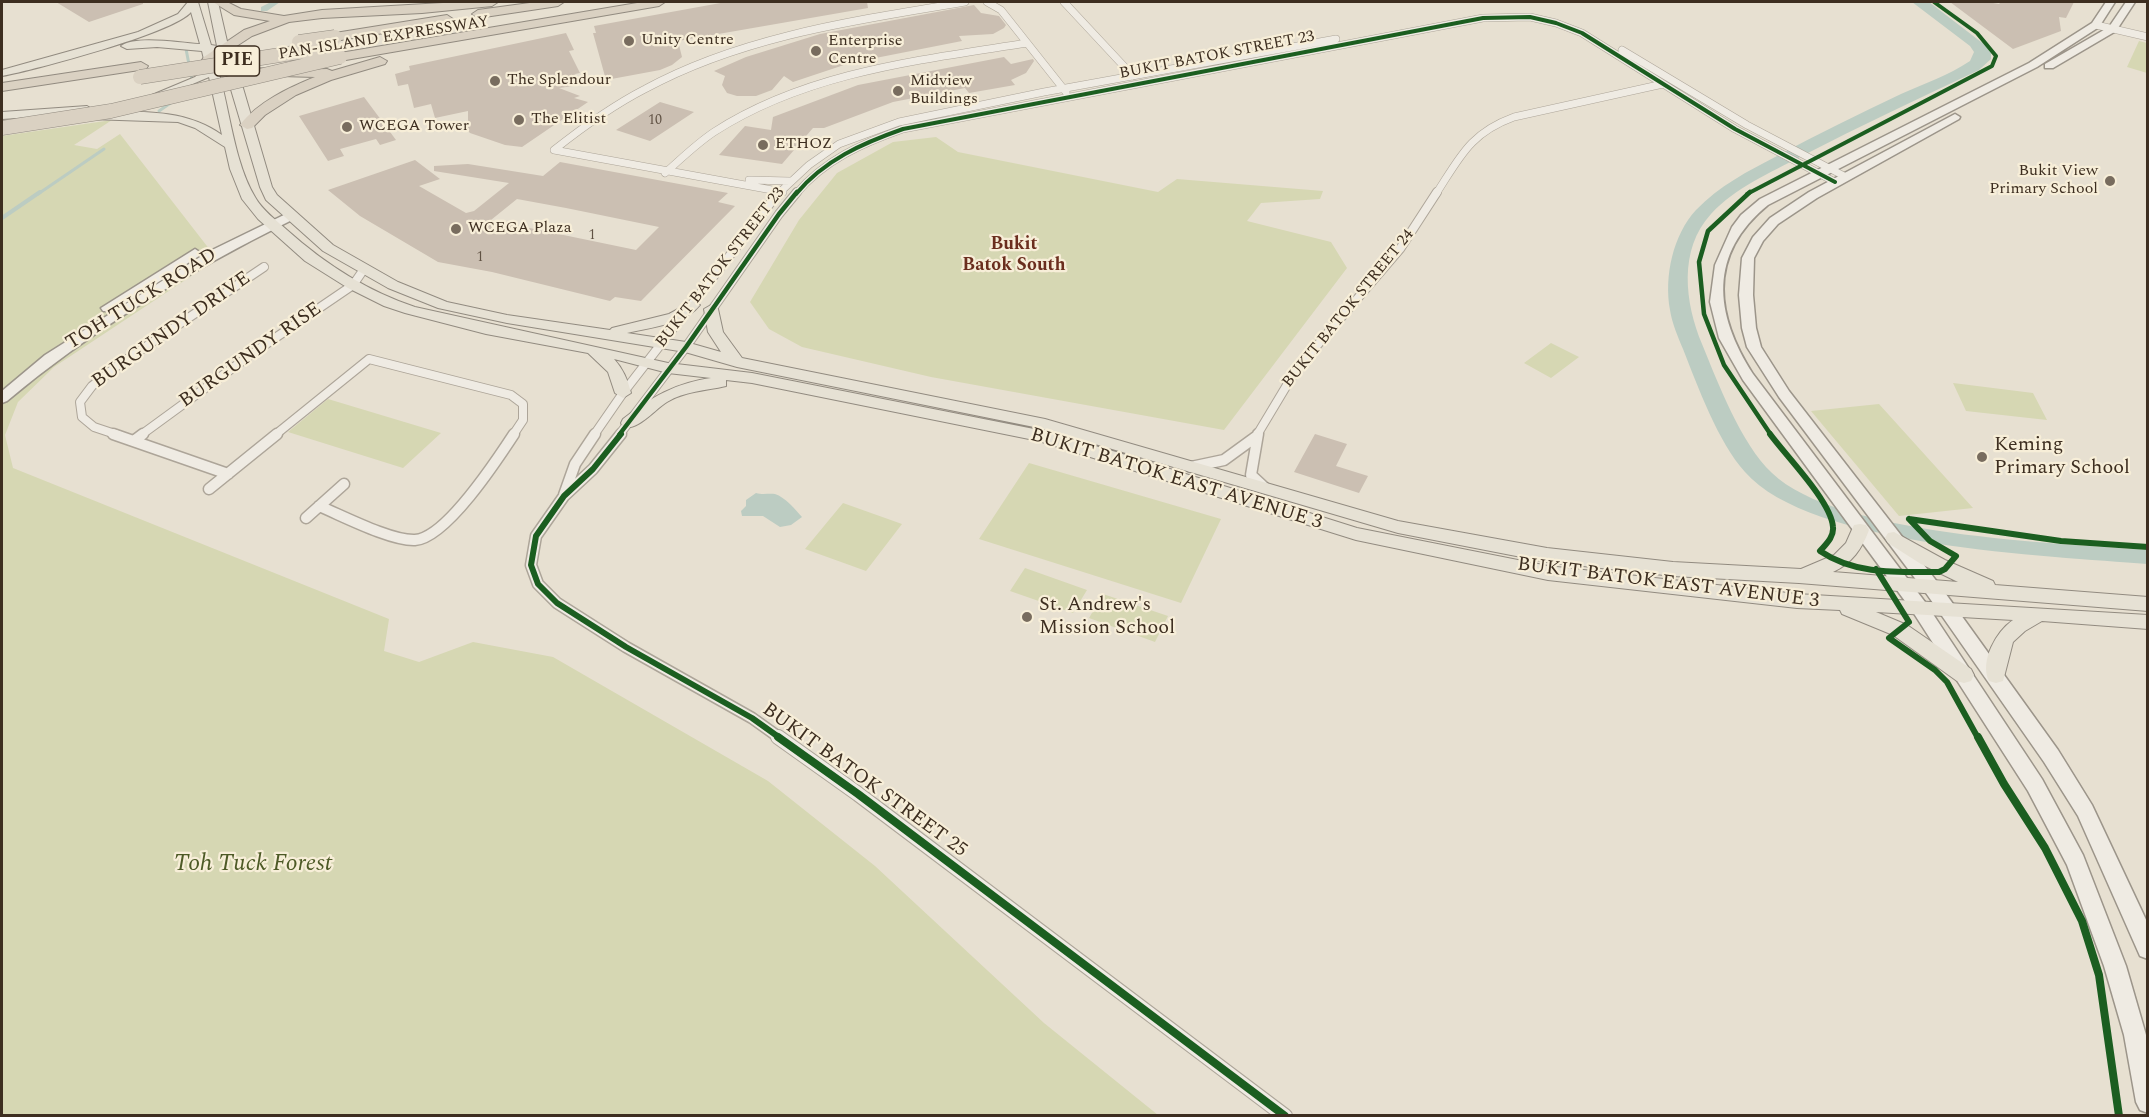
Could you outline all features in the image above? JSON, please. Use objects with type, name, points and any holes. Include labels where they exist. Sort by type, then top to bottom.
[{"type":"highway","points":[[219,2],[238,12],[287,19]]},
{"type":"highway","points":[[209,60],[225,54],[248,33],[287,19],[322,14],[422,9],[492,2]]},
{"type":"highway","name":"PAN-ISLAND EXPRESSWAY","points":[[336,47],[558,2]]},
{"type":"highway","name":"PAN-ISLAND EXPRESSWAY","points":[[2,87],[336,47],[624,2]]},
{"type":"highway","points":[[2,128],[111,111],[336,47],[475,35],[659,2]]},
{"type":"highway","points":[[247,125],[257,115],[284,97],[360,67],[475,35]]},
{"type":"highway","points":[[209,60],[232,71],[309,75],[360,67]]},
{"type":"highway","name":"PAN-ISLAND EXPRESSWAY","points":[[2,98],[141,71]]},
{"type":"main road","points":[[2,73],[153,30],[182,16],[193,2]]},
{"type":"main road","name":"BUKIT BATOK EAST AVENUE 3","points":[[193,2],[244,190],[268,220],[310,258],[353,285],[389,303],[452,322],[591,349],[668,368],[752,378],[1039,436],[1110,456],[1356,534],[1431,550],[1598,580],[1833,603],[2148,622]]},
{"type":"main road","name":"BUKIT BATOK EAST AVENUE 3","points":[[213,2],[225,54],[266,187],[286,212],[328,248],[412,294],[455,309],[686,347],[738,363],[1045,424],[1398,527],[1547,555],[1673,569],[1799,576],[2020,596],[2148,604]]},
{"type":"main road","points":[[2110,2],[2098,23],[2033,65],[1832,175],[1774,221],[1757,240],[1748,258],[1746,295],[1749,328],[1754,347],[1768,371],[1996,675],[2085,811],[2148,949]]},
{"type":"main road","points":[[2130,2],[2114,27],[2077,52],[1832,175],[1764,202],[1744,218],[1730,244],[1720,269],[1717,312],[1732,351],[1748,377],[1919,607],[2035,785],[2076,862],[2115,966],[2135,1035],[2148,1102]]},
{"type":"main road","points":[[2,116],[86,110],[154,97],[186,86],[209,60],[157,44],[81,51]]},
{"type":"main road","points":[[29,115],[183,120],[205,128],[230,145]]},
{"type":"main road","name":"TOH TUCK ROAD","points":[[2,382],[34,356],[220,238],[286,212]]},
{"type":"main road","name":"TOH TUCK ROAD","points":[[2,398],[50,358],[268,220]]},
{"type":"main road","points":[[604,334],[674,317],[693,304]]},
{"type":"main road","points":[[711,309],[711,326],[717,338],[738,363]]},
{"type":"main road","points":[[591,349],[611,364],[621,378],[623,393]]},
{"type":"main road","points":[[629,423],[661,397],[690,385],[752,378]]},
{"type":"main road","points":[[1799,576],[1838,563],[1853,548],[1860,529]]},
{"type":"main road","points":[[1893,536],[1921,557],[1945,569],[1986,586],[2020,596]]},
{"type":"main road","points":[[1833,603],[1900,630],[1964,675]]},
{"type":"main road","points":[[1996,675],[2003,638],[2015,627],[2042,614]]},
{"type":"street","points":[[795,194],[668,170],[559,145],[578,128],[626,99],[674,74],[728,53],[827,26],[965,2]]},
{"type":"street","points":[[987,2],[1001,10],[1070,97]]},
{"type":"street","points":[[1064,2],[1133,76]]},
{"type":"street","name":"BUKIT BATOK STREET 23","points":[[647,363],[779,192],[808,165],[839,144],[877,129],[910,120],[1064,89],[1477,13],[1502,10],[1533,12],[1588,28],[1786,147],[1805,156],[1832,175]]},
{"type":"street","name":"BUKIT BATOK STREET 23","points":[[668,368],[686,347],[795,194],[833,160],[875,138],[911,127],[1502,16],[1539,19],[1572,28],[1775,152],[1794,162],[1832,175]]},
{"type":"street","points":[[2098,23],[2148,35]]},
{"type":"street","points":[[668,170],[714,132],[757,108],[794,92],[841,77],[901,63],[1027,43]]},
{"type":"street","name":"BUKIT BATOK STREET 24","points":[[1268,490],[1257,483],[1251,475],[1257,436],[1296,370],[1400,249],[1468,144],[1495,124],[1514,117],[1663,84]]},
{"type":"street","points":[[668,170],[751,181],[790,181]]},
{"type":"street","name":"BURGUNDY DRIVE","points":[[228,474],[94,427],[85,421],[79,407],[87,391],[126,360],[264,267]]},
{"type":"street","name":"BURGUNDY RISE","points":[[135,440],[353,285],[364,269]]},
{"type":"street","points":[[209,489],[369,359],[501,391],[523,404],[523,420],[494,464],[451,518],[431,535],[416,540],[398,538],[319,506]]},
{"type":"street","name":"BUKIT BATOK STREET 25","points":[[564,496],[575,464],[623,393],[647,363]]},
{"type":"street","name":"BUKIT BATOK STREET 25","points":[[668,368],[593,469],[564,496],[536,536],[531,565],[538,584],[556,603],[626,647],[752,718],[858,794],[1285,1116]]},
{"type":"street","name":"BUKIT BATOK STREET 24","points":[[1191,467],[1224,460],[1257,436]]},
{"type":"street","points":[[306,518],[344,484]]},
{"type":"green space","points":[[2139,41],[2147,43],[2147,73],[2127,67]]},
{"type":"green space","name":"Toh Tuck Forest","points":[[112,120],[74,145],[97,149],[120,134],[217,259],[54,367],[18,402],[5,435],[13,468],[389,619],[384,651],[419,662],[473,642],[553,657],[768,781],[875,866],[1044,1023],[1158,1115],[2,1115],[2,136]]},
{"type":"green space","points":[[936,137],[958,152],[1158,192],[1177,179],[1323,191],[1320,199],[1261,203],[1247,221],[1331,242],[1347,268],[1224,430],[931,377],[802,347],[769,329],[750,302],[799,220],[837,173],[893,142]]},
{"type":"green space","points":[[1551,343],[1579,357],[1551,378],[1524,363]]},
{"type":"green space","points":[[1953,383],[2033,393],[2047,420],[1966,411]]},
{"type":"green space","points":[[328,399],[441,433],[403,468],[288,432]]},
{"type":"green space","points":[[1879,404],[1973,508],[1899,516],[1811,411]]},
{"type":"green space","points":[[1029,463],[1221,519],[1181,603],[979,539]]},
{"type":"green space","points":[[843,503],[902,524],[866,571],[805,549]]},
{"type":"green space","points":[[1025,568],[1087,590],[1073,613],[1010,591]]},
{"type":"green space","points":[[1103,594],[1168,616],[1155,642],[1089,618]]},
{"type":"shaded area","points":[[1912,2],[1929,2],[1985,45],[1991,53],[1991,59],[1979,70],[1754,181],[1731,196],[1711,214],[1700,228],[1693,244],[1688,277],[1696,328],[1715,377],[1740,430],[1761,461],[1772,473],[1803,494],[1845,511],[1895,523],[1950,532],[2060,544],[2147,550],[2147,564],[2052,557],[1934,543],[1875,532],[1822,517],[1777,497],[1745,472],[1717,430],[1702,397],[1675,330],[1668,297],[1672,257],[1681,231],[1705,201],[1745,173],[1839,124],[1970,61],[1974,52],[1970,46]]},
{"type":"shaded area","points":[[756,493],[779,496],[802,517],[791,525],[780,527],[763,516],[742,516],[741,511],[746,506],[746,500]]},
{"type":"building","points":[[56,2],[143,2],[143,4],[89,22]]},
{"type":"building","name":"Unity Centre","points":[[726,2],[867,2],[868,8],[678,41],[682,57],[672,65],[660,70],[606,80],[593,33],[596,33],[594,26]]},
{"type":"building","points":[[1950,2],[1999,4],[2001,2],[2074,2],[2066,18],[2059,17],[2061,31],[2013,49]]},
{"type":"building","name":"Enterprise Centre","points":[[974,5],[981,13],[999,16],[1006,25],[1004,28],[993,34],[959,36],[962,41],[850,63],[793,82],[784,76],[772,90],[756,96],[737,96],[727,93],[722,85],[725,76],[714,71],[746,57],[820,34]]},
{"type":"building","points":[[566,33],[574,50],[569,51],[580,73],[575,74],[580,85],[559,88],[580,96],[574,98],[588,102],[522,147],[505,145],[470,133],[468,131],[468,111],[435,118],[431,104],[414,108],[408,84],[398,86],[395,74],[410,70],[409,66]]},
{"type":"building","name":"Midview Buildings","points":[[1004,57],[1011,64],[1033,59],[1034,61],[1026,73],[1011,80],[1015,85],[969,93],[965,88],[893,102],[824,128],[813,128],[782,164],[719,155],[745,126],[771,130],[773,117],[858,85]]},
{"type":"building","name":"WCEGA Tower","points":[[364,97],[396,140],[380,145],[376,139],[340,149],[344,156],[328,161],[299,116]]},
{"type":"building","points":[[660,102],[694,112],[650,141],[616,130]]},
{"type":"building","name":"WCEGA Plaza","points":[[415,160],[440,179],[419,186],[466,213],[474,211],[509,183],[434,171],[434,166],[468,164],[543,176],[560,162],[728,193],[718,202],[735,206],[641,301],[615,297],[610,301],[492,272],[438,262],[360,216],[328,190]],"holes":[[[517,199],[659,227],[636,250],[491,220]]]},
{"type":"building","points":[[1315,434],[1347,444],[1336,466],[1368,476],[1359,493],[1294,472]]},
{"type":"waterway","points":[[264,9],[276,2]]},
{"type":"waterway","points":[[186,49],[192,80]]},
{"type":"waterway","points":[[159,111],[172,102]]},
{"type":"waterway","points":[[38,194],[104,149]]},
{"type":"waterway","points":[[2,218],[40,192]]},
{"type":"cycle path","points":[[1909,519],[1930,541],[1956,556],[1945,569],[1939,572],[1909,572],[1860,568],[1845,565],[1820,551],[1831,538],[1833,526],[1822,499],[1782,451],[1724,365],[1704,314],[1699,262],[1708,231],[1744,195],[1992,66],[1996,56],[1985,41],[1934,2]]},
{"type":"cycle path","points":[[1285,1116],[858,794],[752,718],[626,647],[557,603],[538,584],[531,565],[536,536],[564,496],[593,469],[629,423],[665,372],[686,347],[779,214],[800,189],[833,160],[864,143],[903,129],[1483,18],[1530,17],[1556,23],[1582,33],[1735,129],[1835,182]]},
{"type":"cycle path","points":[[1909,519],[2061,541],[2148,547]]},
{"type":"cycle path","points":[[1876,569],[1909,622],[1889,638],[1935,670],[1947,682],[2004,784],[2045,848],[2082,921],[2099,975],[2119,1116]]},
{"type":"place","name":"Unity Centre","points":[[629,41]]},
{"type":"place","name":"Enterprise Centre","points":[[816,51]]},
{"type":"place","name":"The Splendour","points":[[495,81]]},
{"type":"place","name":"Midview Buildings","points":[[898,91]]},
{"type":"place","name":"The Elitist","points":[[519,120]]},
{"type":"place","name":"WCEGA Tower","points":[[347,127]]},
{"type":"place","name":"ETHOZ","points":[[763,145]]},
{"type":"place","name":"Bukit View Primary School","points":[[2110,181]]},
{"type":"place","name":"WCEGA Plaza","points":[[456,229]]},
{"type":"place","name":"Keming Primary School","points":[[1982,457]]},
{"type":"place","name":"St. Andrew's Mission School","points":[[1027,617]]},
{"type":"district","name":"Bukit Batok South","points":[[1014,255]]}]
